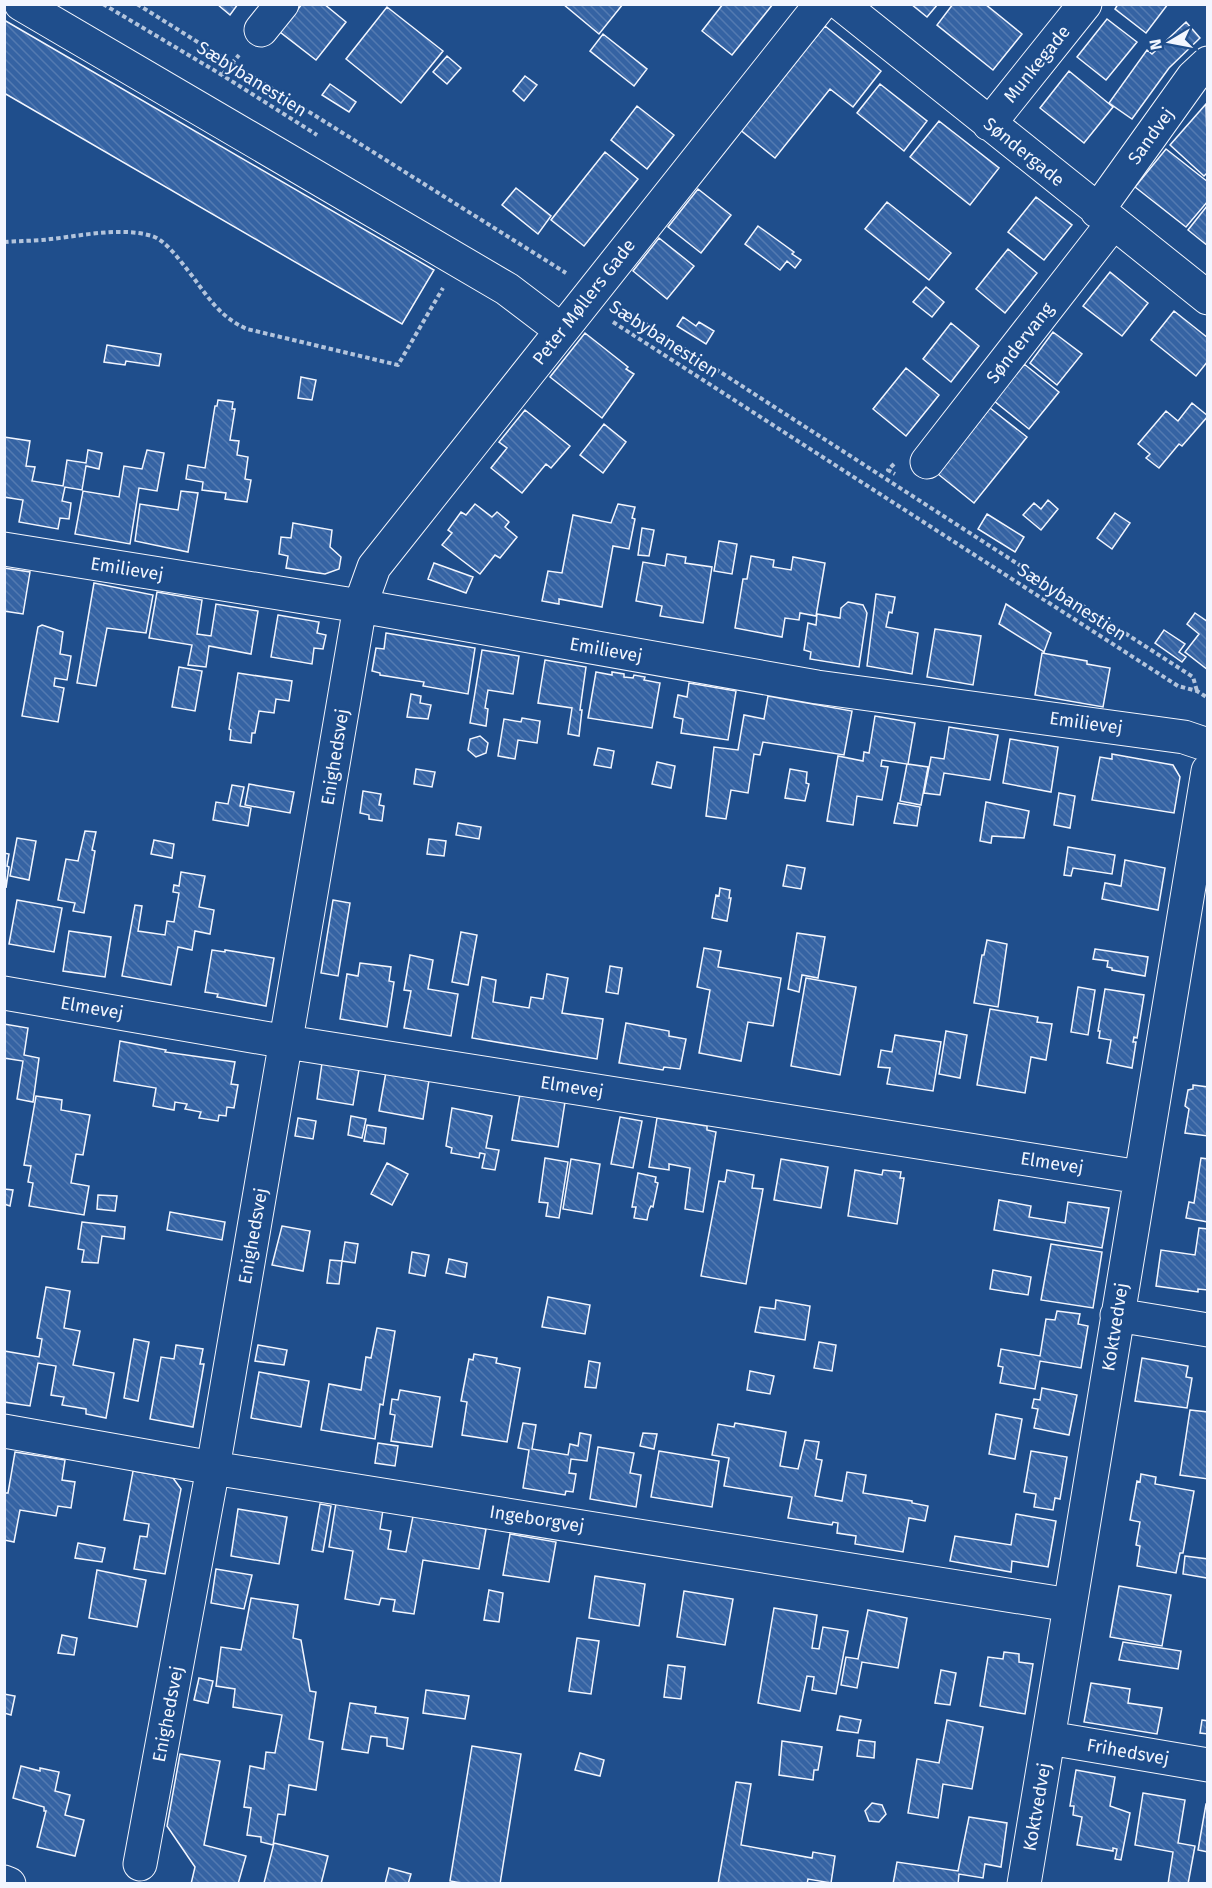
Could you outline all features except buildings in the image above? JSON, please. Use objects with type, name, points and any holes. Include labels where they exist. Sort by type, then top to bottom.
[{"type":"street","points":[[21,4],[507,289],[561,330]]},
{"type":"street","points":[[261,30],[282,4]]},
{"type":"street","name":"Peter Møllers Gade","points":[[360,606],[374,567],[821,4]]},
{"type":"street","name":"Søndergade","points":[[840,4],[1208,298]]},
{"type":"street","name":"Munkegade","points":[[989,124],[1085,4]]},
{"type":"street","name":"Sandvej","points":[[1105,217],[1193,77],[1208,63]]},
{"type":"street","name":"Søndervang","points":[[927,462],[1105,217]]},
{"type":"street","name":"Emilievej","points":[[4,549],[360,606],[817,687],[1184,736],[1208,745]]},
{"type":"street","name":"Enighedsvej","points":[[140,1864],[213,1468],[360,606]]},
{"type":"street","name":"Koktvedvej","points":[[1024,1884],[1208,771]]},
{"type":"street","name":"Elmevej","points":[[4,993],[287,1042],[1140,1177]]},
{"type":"street","points":[[1117,1315],[1208,1330]]},
{"type":"street","name":"Ingeborgvej","points":[[4,1431],[213,1468],[1070,1605]]},
{"type":"street","name":"Frihedsvej","points":[[1049,1738],[1208,1765]]},
{"type":"street","points":[[4,1882],[9,1884]]},
{"type":"path","name":"Sæbybanestien","points":[[103,4],[322,138]]},
{"type":"path","points":[[137,4],[588,296],[1193,677],[1197,691]]},
{"type":"path","points":[[4,242],[93,234],[128,233],[154,237],[177,258],[220,312],[231,322],[398,365],[459,261]]},
{"type":"path","name":"Sæbybanestien","points":[[588,296],[1168,680],[1178,686],[1197,691],[1208,698]]}]
